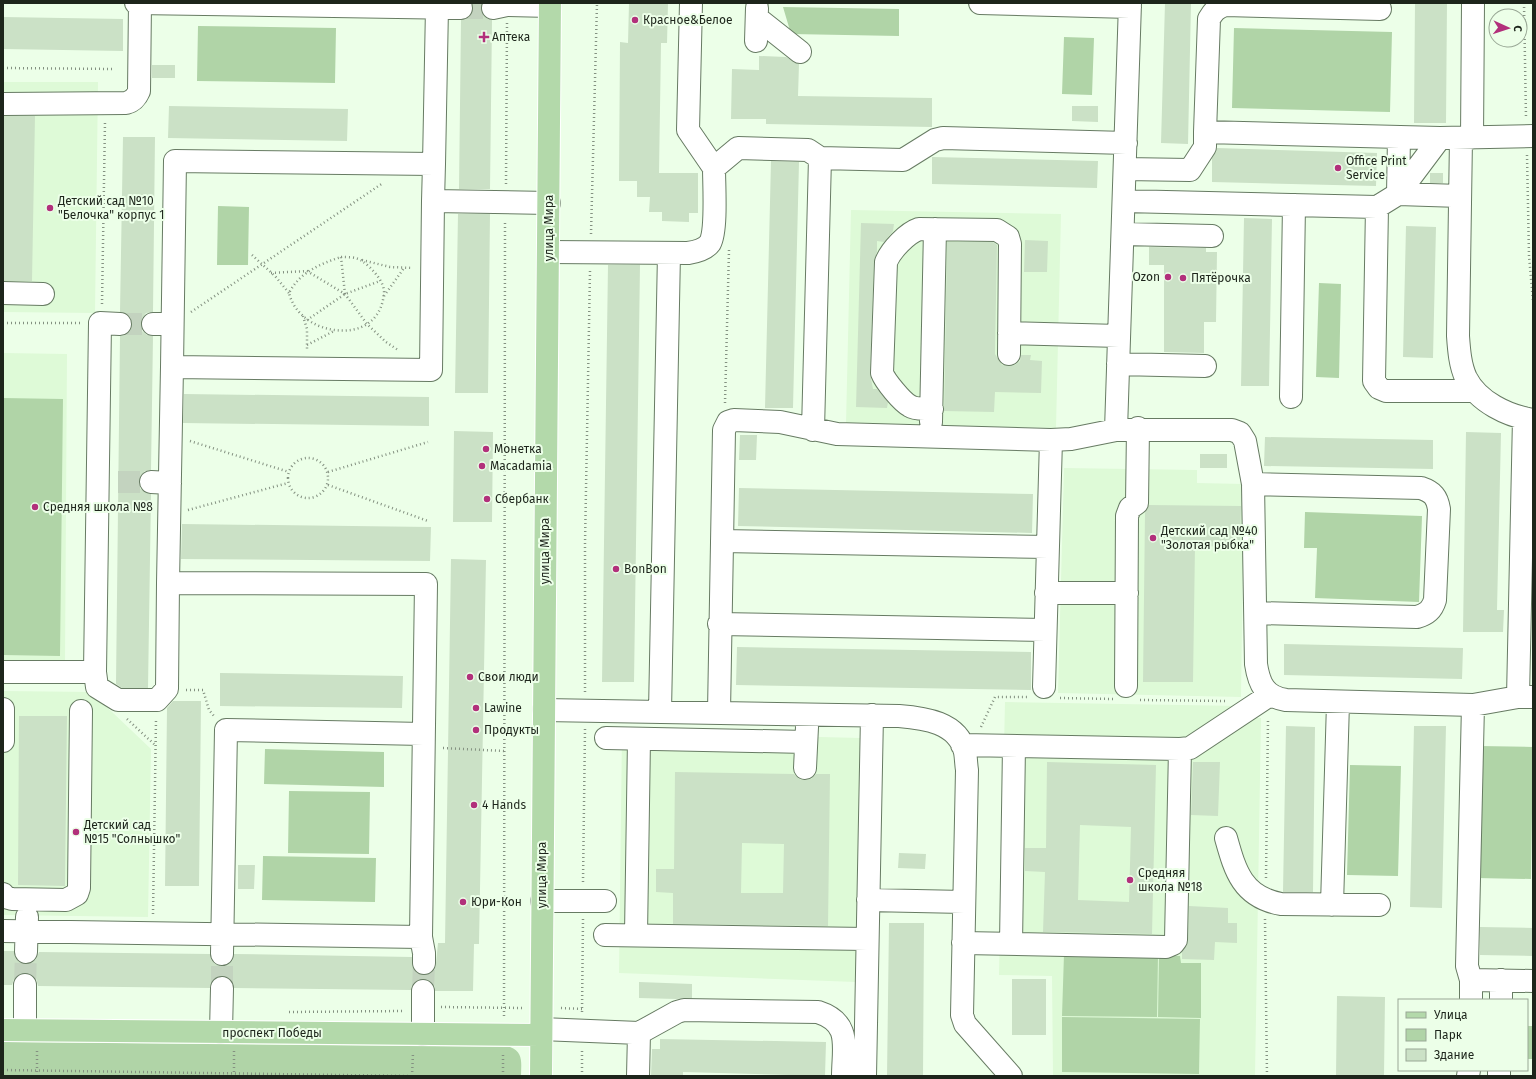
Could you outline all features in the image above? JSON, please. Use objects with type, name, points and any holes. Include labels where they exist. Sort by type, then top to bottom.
[{"type":"main road","name":"улица Мира","points":[[541,1076],[550,4]]},
{"type":"main road","name":"проспект Победы","points":[[3,1030],[503,1034],[541,1024]]},
{"type":"lane","points":[[136,3],[461,8]]},
{"type":"lane","points":[[3,104],[131,102],[139,91],[140,3]]},
{"type":"lane","points":[[549,252],[669,253],[699,251],[709,244],[713,232],[714,168],[688,130],[691,3]]},
{"type":"lane","points":[[980,3],[1130,5],[1116,430]]},
{"type":"lane","points":[[719,712],[724,430],[728,422],[734,420],[769,420],[837,434],[1051,440],[1071,439],[1116,430],[1138,428],[1232,430],[1240,433],[1245,440],[1253,484],[1256,664],[1258,678],[1264,690],[1270,695],[1286,700],[1338,702],[1472,705],[1525,697],[1528,419],[1504,412],[1474,391],[1466,378],[1462,365],[1458,336],[1460,196],[1466,138],[1473,3]]},
{"type":"lane","points":[[500,7],[550,4]]},
{"type":"lane","points":[[1190,202],[1190,170],[1205,147],[1209,19],[1213,12],[1218,7],[1224,5],[1380,8]]},
{"type":"lane","points":[[172,366],[431,370],[431,268],[437,7]]},
{"type":"lane","points":[[756,41],[757,11]]},
{"type":"lane","points":[[757,11],[800,52]]},
{"type":"lane","points":[[1206,132],[1440,138],[1533,136]]},
{"type":"lane","points":[[1398,194],[1399,137]]},
{"type":"lane","points":[[714,168],[738,148],[808,150],[820,158],[904,160],[935,140],[942,138],[1126,143]]},
{"type":"lane","points":[[1124,201],[1377,207],[1398,194],[1440,138]]},
{"type":"lane","points":[[813,430],[820,158]]},
{"type":"lane","points":[[110,324],[109,482],[95,672],[97,687],[113,698],[162,694],[168,583],[160,482],[172,366],[163,324],[175,161],[434,164]]},
{"type":"lane","points":[[1125,169],[1190,170]]},
{"type":"lane","points":[[1398,194],[1460,196]]},
{"type":"lane","points":[[433,201],[549,203]]},
{"type":"lane","points":[[1290,397],[1294,205]]},
{"type":"lane","points":[[1377,207],[1374,381],[1379,388],[1386,391],[1474,391]]},
{"type":"lane","points":[[932,409],[909,406],[885,380],[882,373],[886,262],[888,256],[913,231],[919,229],[997,230],[1008,237],[1010,244],[1009,344],[1119,336]]},
{"type":"lane","points":[[931,437],[935,230]]},
{"type":"lane","points":[[1123,234],[1212,236]]},
{"type":"lane","points":[[660,712],[669,253]]},
{"type":"lane","points":[[3,293],[43,294]]},
{"type":"lane","points":[[1118,364],[1205,366]]},
{"type":"lane","points":[[1126,686],[1127,516],[1130,508],[1137,502],[1138,428]]},
{"type":"lane","points":[[1044,687],[1051,440]]},
{"type":"lane","points":[[1253,484],[1421,488],[1430,491],[1437,499],[1439,509],[1435,600],[1432,608],[1426,614],[1417,617],[1256,613]]},
{"type":"lane","points":[[722,541],[1048,547]]},
{"type":"lane","points":[[168,583],[426,584],[421,937],[424,962]]},
{"type":"lane","points":[[1046,592],[1127,593]]},
{"type":"lane","points":[[720,624],[1045,630]]},
{"type":"lane","points":[[3,672],[95,672]]},
{"type":"lane","points":[[962,745],[1190,748],[1270,695]]},
{"type":"lane","points":[[1332,905],[1338,702]]},
{"type":"lane","points":[[1472,705],[1467,966],[1471,990],[1501,990],[1533,981]]},
{"type":"lane","points":[[3,709],[3,742]]},
{"type":"lane","points":[[544,710],[872,715],[929,719],[948,728],[958,737],[965,751],[967,770],[962,1015],[965,1024],[1011,1076]]},
{"type":"lane","points":[[3,894],[12,899],[66,900],[77,894],[79,888],[81,711]]},
{"type":"lane","points":[[805,768],[807,714]]},
{"type":"lane","points":[[865,1076],[872,715]]},
{"type":"lane","points":[[222,944],[226,730],[423,734]]},
{"type":"lane","points":[[606,738],[806,742]]},
{"type":"lane","points":[[636,935],[639,739]]},
{"type":"lane","points":[[1010,944],[1014,746]]},
{"type":"lane","points":[[963,943],[1166,947],[1173,944],[1176,940],[1180,749]]},
{"type":"lane","points":[[1226,838],[1235,871],[1242,881],[1258,895],[1271,902],[1281,904],[1379,905]]},
{"type":"lane","points":[[27,941],[28,900]]},
{"type":"lane","points":[[542,900],[605,901]]},
{"type":"lane","points":[[868,900],[964,902]]},
{"type":"lane","points":[[3,931],[27,941],[153,932],[222,944],[421,937]]},
{"type":"lane","points":[[605,935],[867,939]]},
{"type":"lane","points":[[24,1030],[25,985]]},
{"type":"lane","points":[[221,1032],[222,988]]},
{"type":"lane","points":[[423,1000],[423,1034]]},
{"type":"lane","points":[[541,1024],[582,1019],[639,1033],[677,1012],[684,1010],[818,1012],[831,1016],[840,1025],[843,1036],[843,1076]]},
{"type":"lane","points":[[638,1076],[639,1033]]},
{"type":"path","points":[[582,1076],[585,544],[596,3]]},
{"type":"path","points":[[500,7],[506,203],[503,1076]]},
{"type":"path","points":[[3,68],[114,69]]},
{"type":"path","points":[[105,120],[101,313],[110,324]]},
{"type":"path","points":[[163,324],[262,265],[385,181]]},
{"type":"path","points":[[724,430],[730,247]]},
{"type":"path","points":[[252,255],[289,293],[291,301],[307,320],[334,331],[351,332],[367,324],[378,312],[384,292],[377,276],[362,260]]},
{"type":"path","points":[[271,273],[307,272],[342,258],[362,260],[390,267],[431,268]]},
{"type":"path","points":[[342,258],[345,294]]},
{"type":"path","points":[[381,302],[388,288],[405,267]]},
{"type":"path","points":[[289,293],[293,286],[307,272]]},
{"type":"path","points":[[307,272],[345,294],[367,324],[386,342],[402,352]]},
{"type":"path","points":[[307,320],[345,294],[380,281]]},
{"type":"path","points":[[303,316],[307,329],[307,368]]},
{"type":"path","points":[[3,323],[110,324]]},
{"type":"path","points":[[307,345],[334,331]]},
{"type":"path","points":[[183,438],[289,472]]},
{"type":"path","points":[[328,472],[428,442]]},
{"type":"path","points":[[308,458],[320,462],[328,472],[328,485],[320,496],[307,499],[295,494],[288,483],[289,472],[296,462],[308,458]]},
{"type":"path","points":[[181,512],[288,483]]},
{"type":"path","points":[[328,485],[428,521]]},
{"type":"path","points":[[153,932],[156,746],[162,694],[204,690],[209,710],[226,730]]},
{"type":"path","points":[[122,714],[156,746]]},
{"type":"path","points":[[441,748],[504,751]]},
{"type":"path","points":[[282,1012],[423,1000],[439,1007],[504,1008],[541,1024],[582,1019]]},
{"type":"path","points":[[3,1070],[410,1076]]},
{"type":"shaded area","name":"Детский сад №10 \"Белочка\" корпус 1","points":[[3,82],[98,82],[95,313],[3,312]]},
{"type":"shaded area","points":[[851,210],[1061,214],[1056,428],[846,424]]},
{"type":"shaded area","name":"Средняя школа №8","points":[[3,353],[67,354],[65,662],[3,661]]},
{"type":"shaded area","name":"Детский сад №40 \"Золотая рыбка\"","points":[[1064,468],[1197,470],[1197,483],[1244,484],[1241,697],[1058,693]]},
{"type":"shaded area","name":"Детский сад №15 \"Солнышко\"","points":[[3,691],[91,692],[151,749],[148,917],[3,915]]},
{"type":"shaded area","name":"Средняя школа №18","points":[[1005,702],[1241,706],[1249,718],[1261,718],[1255,1076],[1053,1075],[1052,976],[999,975]]},
{"type":"shaded area","points":[[622,732],[860,738],[856,982],[619,973]]},
{"type":"green space","points":[[783,7],[899,9],[899,36],[791,34]]},
{"type":"green space","points":[[198,26],[336,28],[335,83],[197,81]]},
{"type":"green space","points":[[1234,28],[1392,32],[1390,112],[1232,108]]},
{"type":"green space","points":[[1064,37],[1094,38],[1092,95],[1062,94]]},
{"type":"green space","points":[[218,206],[249,207],[248,265],[217,265]]},
{"type":"green space","points":[[1319,283],[1341,284],[1339,378],[1316,377]]},
{"type":"green space","name":"Средняя школа №8","points":[[3,398],[63,399],[60,656],[3,655]]},
{"type":"green space","points":[[1305,512],[1422,516],[1419,602],[1315,598],[1317,548],[1304,548]]},
{"type":"green space","points":[[1479,746],[1533,747],[1531,879],[1476,878]]},
{"type":"green space","points":[[265,749],[384,752],[384,787],[264,784]]},
{"type":"green space","points":[[1350,765],[1401,766],[1398,876],[1347,875]]},
{"type":"green space","points":[[289,791],[370,792],[369,854],[288,853]]},
{"type":"green space","points":[[263,856],[376,858],[375,902],[262,900]]},
{"type":"green space","points":[[1064,954],[1158,955],[1157,1017],[1062,1016]]},
{"type":"green space","points":[[1159,956],[1180,956],[1181,963],[1201,963],[1201,1018],[1158,1017]]},
{"type":"green space","points":[[1062,1017],[1200,1019],[1199,1074],[1062,1072]]},
{"type":"green space","points":[[1528,1026],[1533,1026],[1533,1059],[1528,1059]]},
{"type":"green space","points":[[3,1042],[510,1047],[520,1055],[521,1076],[3,1076]]},
{"type":"building","points":[[472,3],[482,3],[481,10],[484,16],[492,20],[490,189],[459,189],[461,20],[467,19],[471,15],[473,9]]},
{"type":"building","points":[[629,3],[668,3],[667,43],[661,43],[659,173],[698,173],[698,213],[689,213],[689,222],[662,221],[662,212],[649,212],[650,197],[637,197],[637,181],[619,181],[620,42],[628,43]]},
{"type":"building","points":[[1165,3],[1191,3],[1188,144],[1161,143]]},
{"type":"building","points":[[1415,3],[1447,3],[1446,123],[1414,123]]},
{"type":"building","points":[[3,17],[123,19],[123,51],[3,49]]},
{"type":"building","points":[[759,56],[786,57],[799,64],[798,96],[932,98],[932,127],[766,124],[766,119],[731,119],[732,69],[759,70]]},
{"type":"building","points":[[152,65],[175,65],[175,78],[152,78]]},
{"type":"building","points":[[169,106],[348,109],[347,141],[168,138]]},
{"type":"building","points":[[1072,106],[1098,106],[1098,122],[1072,121]]},
{"type":"building","points":[[3,116],[35,116],[32,281],[3,281]]},
{"type":"building","points":[[123,137],[155,137],[153,312],[146,313],[142,318],[141,324],[142,331],[147,335],[153,336],[151,470],[145,471],[141,475],[139,482],[140,488],[144,492],[151,494],[148,688],[122,688],[116,684],[120,336],[126,335],[130,331],[132,324],[131,319],[127,314],[120,312]]},
{"type":"building","points":[[1217,148],[1377,153],[1376,186],[1212,182],[1212,158]]},
{"type":"building","points":[[932,157],[1098,161],[1097,188],[932,184]]},
{"type":"building","points":[[771,161],[799,162],[793,408],[765,408]]},
{"type":"building","points":[[1430,173],[1443,173],[1443,183],[1430,183]]},
{"type":"building","points":[[458,214],[490,214],[488,393],[455,393]]},
{"type":"building","points":[[1244,218],[1272,219],[1269,386],[1241,386]]},
{"type":"building","points":[[861,223],[894,224],[893,231],[884,242],[877,241],[877,252],[874,261],[870,373],[873,389],[877,389],[888,402],[887,408],[856,407]]},
{"type":"building","points":[[1406,226],[1436,227],[1433,358],[1403,357]]},
{"type":"building","points":[[1025,240],[1048,241],[1047,272],[1024,272]]},
{"type":"building","points":[[947,242],[993,242],[997,245],[995,354],[1002,365],[1008,366],[1015,365],[1020,361],[1021,355],[1031,355],[1030,360],[1042,361],[1041,393],[995,392],[994,412],[944,411]]},
{"type":"building","points":[[1149,247],[1206,248],[1206,252],[1217,252],[1216,322],[1204,322],[1204,353],[1164,352],[1164,265],[1149,265]]},
{"type":"building","points":[[608,265],[640,265],[634,682],[602,682]]},
{"type":"building","points":[[184,394],[429,397],[429,426],[183,423]]},
{"type":"building","points":[[454,431],[493,432],[492,522],[453,522]]},
{"type":"building","points":[[1466,432],[1501,433],[1497,610],[1504,610],[1503,632],[1463,632]]},
{"type":"building","points":[[740,435],[757,435],[756,460],[739,460]]},
{"type":"building","points":[[1265,437],[1433,440],[1433,469],[1264,466]]},
{"type":"building","points":[[1200,454],[1227,454],[1227,468],[1200,468]]},
{"type":"building","points":[[739,488],[1033,494],[1032,533],[738,526]]},
{"type":"building","points":[[1149,505],[1241,506],[1240,547],[1195,546],[1193,682],[1143,682],[1145,513]]},
{"type":"building","points":[[182,524],[431,527],[430,561],[181,559]]},
{"type":"building","points":[[451,559],[486,560],[479,944],[474,944],[473,991],[435,991],[434,984],[429,980],[423,979],[416,980],[412,985],[411,990],[234,988],[233,982],[229,978],[223,976],[216,977],[211,982],[210,988],[38,986],[36,978],[31,974],[25,973],[18,974],[12,985],[3,985],[3,951],[14,951],[15,958],[19,962],[26,964],[32,963],[36,959],[39,952],[210,954],[211,960],[215,964],[221,966],[228,965],[233,960],[234,954],[412,957],[413,969],[417,974],[431,974],[435,969],[438,943],[445,943]]},
{"type":"building","points":[[1284,644],[1463,648],[1462,679],[1284,675]]},
{"type":"building","points":[[737,647],[1031,652],[1031,690],[736,685]]},
{"type":"building","points":[[220,673],[403,676],[402,708],[220,706]]},
{"type":"building","points":[[173,701],[201,701],[199,886],[165,886],[167,708]]},
{"type":"building","points":[[19,716],[67,716],[65,886],[18,885]]},
{"type":"building","points":[[1286,726],[1315,727],[1313,892],[1283,892]]},
{"type":"building","points":[[1414,726],[1446,726],[1442,908],[1410,907]]},
{"type":"building","points":[[1047,762],[1156,765],[1152,934],[1043,932],[1045,872],[1025,871],[1025,848],[1046,848]],"holes":[[[1080,825],[1131,827],[1129,902],[1078,900]]]},
{"type":"building","points":[[1193,762],[1220,762],[1218,816],[1191,815]]},
{"type":"building","points":[[675,772],[794,774],[799,779],[805,780],[811,779],[816,774],[830,774],[828,926],[673,924],[673,893],[656,892],[656,869],[674,869]],"holes":[[[742,843],[784,844],[783,893],[741,893]]]},
{"type":"building","points":[[899,853],[926,854],[925,869],[898,868]]},
{"type":"building","points":[[238,865],[255,865],[254,889],[238,889]]},
{"type":"building","points":[[1189,906],[1228,908],[1228,923],[1237,923],[1237,943],[1215,942],[1214,960],[1182,959],[1182,952],[1188,940]]},
{"type":"building","points":[[889,923],[924,923],[923,1076],[887,1076]]},
{"type":"building","points":[[1480,927],[1533,928],[1533,956],[1480,955]]},
{"type":"building","points":[[1012,979],[1046,979],[1046,1035],[1012,1035]]},
{"type":"building","points":[[639,982],[692,984],[692,998],[639,998]]},
{"type":"building","points":[[1337,996],[1385,997],[1384,1076],[1336,1076]]},
{"type":"building","points":[[660,1039],[826,1042],[825,1076],[683,1072],[683,1076],[651,1076],[652,1049],[660,1049]]},
{"type":"tunnel","points":[[461,8],[493,8]]},
{"type":"tunnel","points":[[120,324],[153,324]]},
{"type":"tunnel","points":[[118,482],[151,482]]},
{"type":"tunnel","points":[[25,985],[26,952]]},
{"type":"tunnel","points":[[222,954],[222,988]]},
{"type":"tunnel","points":[[423,991],[424,963]]},
{"type":"place","name":"Красное&Белое","points":[[635,20]]},
{"type":"place","name":"Аптека","points":[[484,37]]},
{"type":"place","name":"Office Print Service","points":[[1338,168]]},
{"type":"place","name":"Детский сад №10 \"Белочка\" корпус 1","points":[[50,208]]},
{"type":"place","name":"Ozon","points":[[1168,277]]},
{"type":"place","name":"Пятёрочка","points":[[1183,278]]},
{"type":"place","name":"Монетка","points":[[486,449]]},
{"type":"place","name":"Macadamia","points":[[482,466]]},
{"type":"place","name":"Сбербанк","points":[[487,499]]},
{"type":"place","name":"Средняя школа №8","points":[[35,507]]},
{"type":"place","name":"Детский сад №40 \"Золотая рыбка\"","points":[[1153,538]]},
{"type":"place","name":"BonBon","points":[[616,569]]},
{"type":"place","name":"Свои люди","points":[[470,677]]},
{"type":"place","name":"Lawine","points":[[476,708]]},
{"type":"place","name":"Продукты","points":[[476,730]]},
{"type":"place","name":"4 Hands","points":[[474,805]]},
{"type":"place","name":"Детский сад №15 \"Солнышко\"","points":[[76,832]]},
{"type":"place","name":"Средняя школа №18","points":[[1130,880]]},
{"type":"place","name":"Юри-Кон","points":[[463,902]]}]
